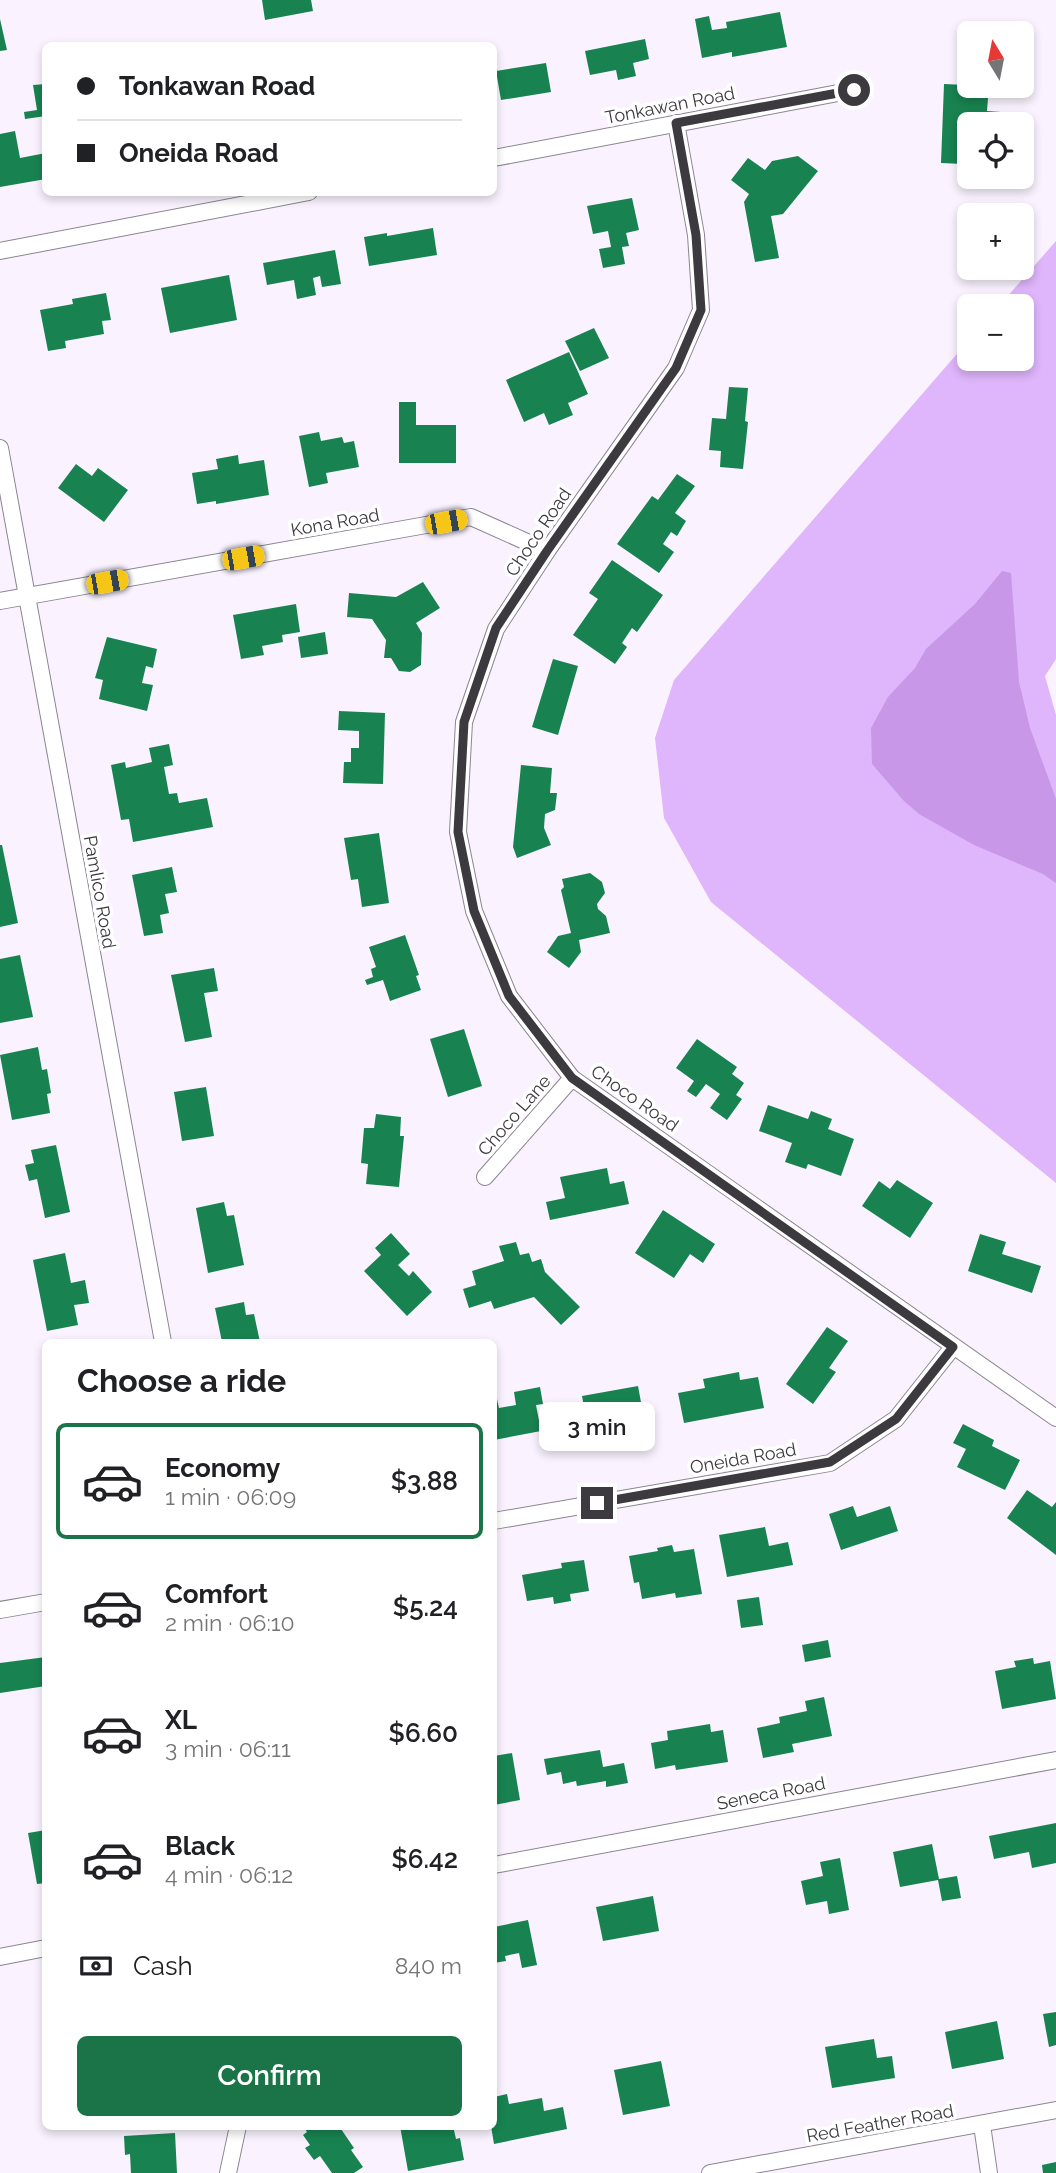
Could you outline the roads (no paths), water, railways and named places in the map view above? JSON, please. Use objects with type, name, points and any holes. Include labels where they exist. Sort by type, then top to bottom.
[{"type":"street","name":"Tonkawan Road","points":[[497,157],[854,90]]},
{"type":"street","name":"Choco Road","points":[[676,123],[696,235],[701,310],[676,368],[496,628],[464,722],[458,832],[474,911],[509,996],[572,1078],[1056,1418]]},
{"type":"street","points":[[0,251],[288,196]]},
{"type":"street","name":"Pamlico Road","points":[[0,449],[162,1339]]},
{"type":"street","name":"Kona Road","points":[[0,601],[471,517],[547,551]]},
{"type":"street","name":"Choco Lane","points":[[485,1177],[572,1078]]},
{"type":"street","name":"Oneida Road","points":[[497,1520],[830,1462],[896,1419],[953,1347]]},
{"type":"street","points":[[0,1609],[42,1603]]},
{"type":"street","name":"Seneca Road","points":[[497,1864],[1056,1760]]},
{"type":"street","points":[[0,1957],[42,1949]]},
{"type":"street","name":"Red Feather Road","points":[[710,2173],[1056,2110]]},
{"type":"street","points":[[982,2125],[989,2173]]},
{"type":"street","points":[[228,2173],[237,2130]]}]
